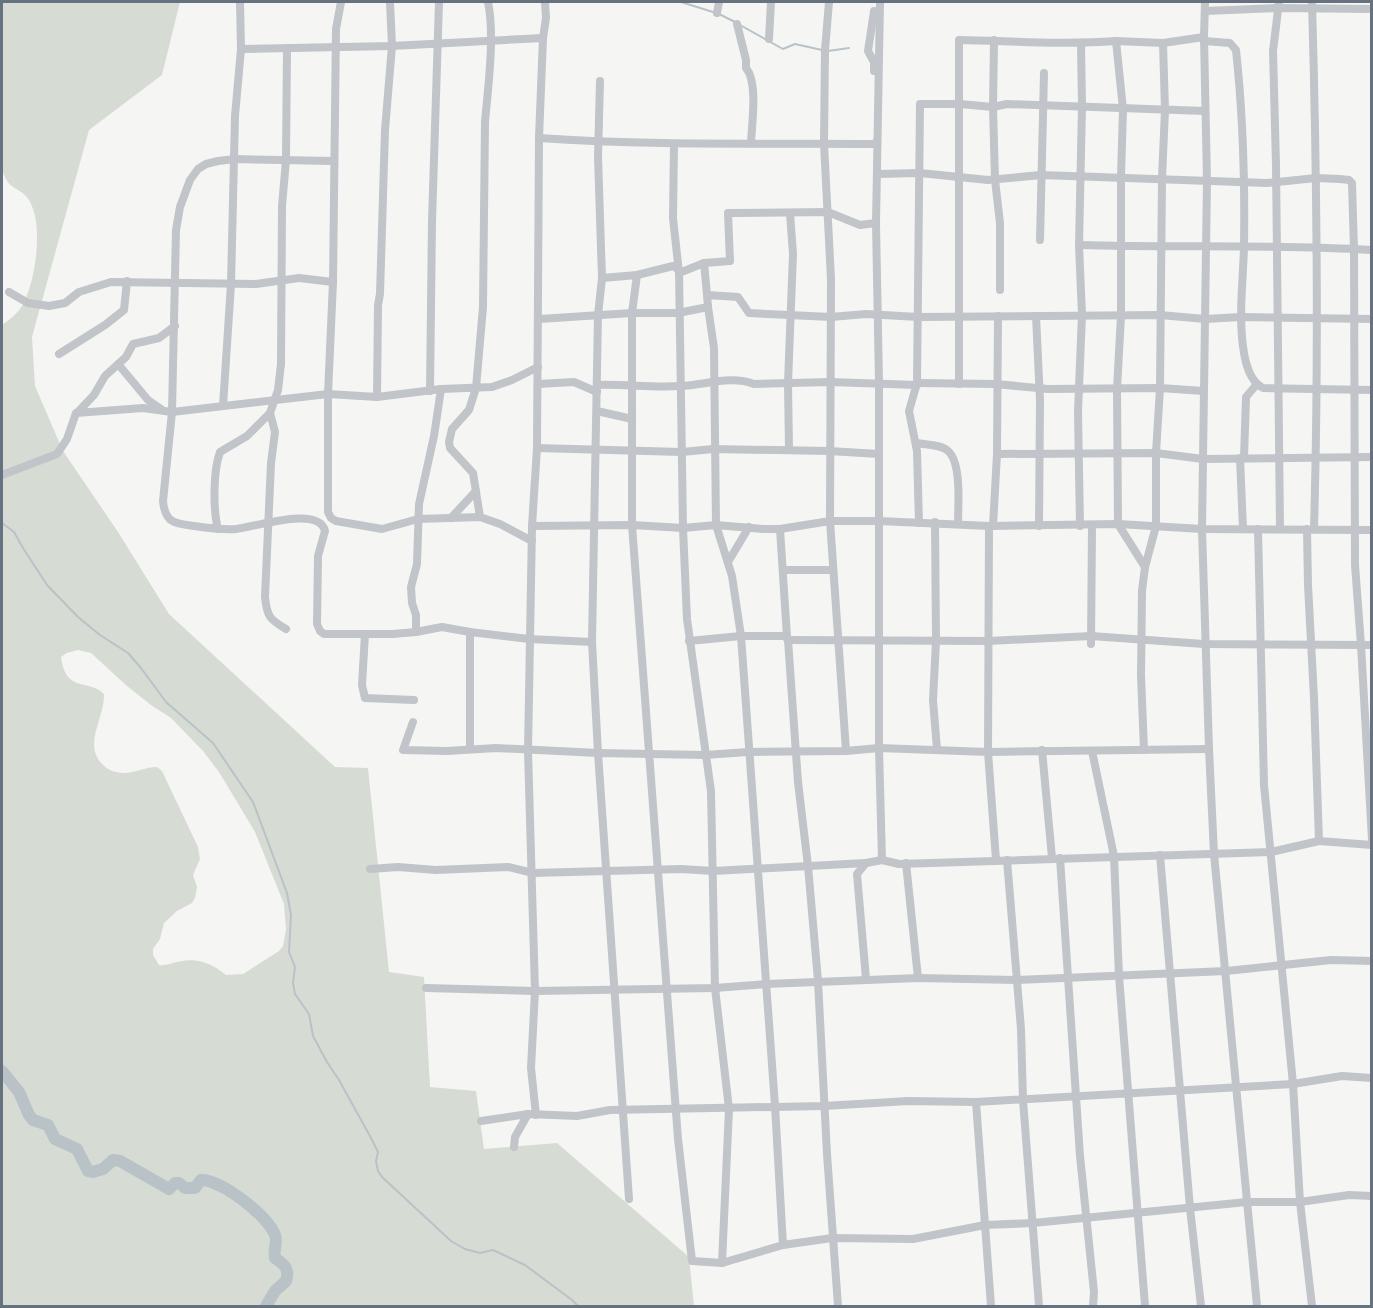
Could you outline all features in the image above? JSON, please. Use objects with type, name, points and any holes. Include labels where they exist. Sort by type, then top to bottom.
[{"type":"street","points":[[223,406],[231,284],[235,116],[241,49],[240,2]]},
{"type":"street","points":[[336,521],[328,512],[327,503],[328,394],[333,282],[336,29],[341,2]]},
{"type":"street","points":[[377,397],[385,129],[392,46],[390,2]]},
{"type":"street","points":[[430,391],[432,220],[439,2]]},
{"type":"street","points":[[480,517],[473,472],[450,448],[449,442],[452,429],[469,410],[476,388],[483,307],[484,122],[488,104],[490,40],[488,2]]},
{"type":"street","points":[[514,1147],[515,1137],[532,1115],[531,1068],[535,992],[528,751],[529,639],[537,448],[539,138],[545,2]]},
{"type":"street","points":[[717,13],[719,2]]},
{"type":"street","points":[[769,39],[771,2]]},
{"type":"street","points":[[829,2],[825,50],[824,144],[831,279],[830,521],[846,751]]},
{"type":"street","points":[[877,2],[879,748],[882,860]]},
{"type":"street","points":[[1279,5],[1273,51],[1278,247],[1280,529]]},
{"type":"street","points":[[1257,1306],[1214,854],[1209,749],[1202,529],[1207,181],[1205,6],[1356,5],[1371,9]]},
{"type":"street","points":[[1312,6],[1317,389],[1316,457],[1311,529],[1311,643],[1318,841]]},
{"type":"street","points":[[738,24],[747,60],[746,68],[751,74],[754,98],[751,142]]},
{"type":"street","points":[[241,49],[392,46],[543,38]]},
{"type":"street","points":[[959,384],[959,40],[1081,44],[1116,41],[1163,43],[1204,39],[1230,43],[1236,50],[1244,181],[1241,317],[1246,362],[1257,384],[1263,388],[1371,390]]},
{"type":"street","points":[[994,40],[993,107],[995,180],[1000,223],[1000,290]]},
{"type":"street","points":[[1116,41],[1123,109],[1117,452],[1118,524],[1145,567]]},
{"type":"street","points":[[1144,750],[1141,675],[1142,591],[1145,567],[1156,526],[1165,110],[1163,43]]},
{"type":"street","points":[[1080,526],[1081,44]]},
{"type":"street","points":[[218,529],[214,515],[214,500],[220,452],[247,436],[270,413],[278,390],[281,364],[280,280],[286,160],[287,48]]},
{"type":"street","points":[[1040,240],[1044,73]]},
{"type":"street","points":[[600,81],[598,142],[602,278],[598,315],[592,642],[629,1199]]},
{"type":"street","points":[[919,523],[916,443],[909,411],[917,384],[920,105],[960,104],[993,107],[1007,104],[1205,111]]},
{"type":"street","points":[[539,138],[674,145],[751,142],[804,145],[877,144]]},
{"type":"street","points":[[674,145],[672,218],[679,273],[682,528],[689,641],[711,791],[715,988],[729,1109],[722,1263]]},
{"type":"street","points":[[334,161],[235,159],[206,164],[198,169],[184,190],[176,230],[172,412],[164,511],[168,518],[176,524],[218,529],[234,529],[296,518],[321,523],[336,521],[382,529],[418,519],[480,517],[500,524],[532,542]]},
{"type":"street","points":[[877,174],[920,173],[995,180],[1041,175],[1277,183],[1316,178],[1349,180],[1352,183],[1354,530],[1371,840]]},
{"type":"street","points":[[679,273],[704,263],[730,261],[728,213],[828,212],[860,225],[876,223]]},
{"type":"street","points":[[789,450],[788,384],[793,254],[790,213]]},
{"type":"street","points":[[1079,245],[1371,250]]},
{"type":"street","points":[[704,263],[714,348],[713,449],[716,525],[728,562],[741,636],[776,1106],[783,1245]]},
{"type":"street","points":[[602,278],[637,275],[673,266],[677,267],[679,273]]},
{"type":"street","points":[[637,275],[632,313],[632,525],[636,599],[650,754],[676,1108],[692,1261],[722,1263],[783,1245],[832,1238],[913,1239],[985,1225],[1033,1224],[1247,1202],[1300,1202],[1349,1195],[1371,1196]]},
{"type":"street","points":[[9,292],[28,303],[49,306],[65,303],[79,292],[111,282],[268,284],[299,278],[333,282]]},
{"type":"street","points":[[59,354],[124,310],[126,281]]},
{"type":"street","points":[[707,295],[738,297],[749,313],[791,316],[1160,315],[1205,319],[1241,317],[1371,319]]},
{"type":"street","points":[[539,319],[632,313],[678,313],[708,306]]},
{"type":"street","points":[[996,860],[988,752],[988,641],[991,526],[997,454],[998,316]]},
{"type":"street","points":[[1036,316],[1039,388],[1039,526]]},
{"type":"street","points":[[2,475],[57,454],[67,439],[77,413],[94,395],[105,376],[135,343],[159,338],[175,326]]},
{"type":"street","points":[[118,364],[148,400],[161,409]]},
{"type":"street","points":[[77,413],[161,409],[172,412],[328,394],[377,397],[441,389],[476,388],[503,384],[538,367]]},
{"type":"street","points":[[538,384],[574,382],[597,388],[632,384],[680,387],[732,380],[754,384],[830,382],[996,384],[1039,388],[1160,388],[1204,392]]},
{"type":"street","points":[[1243,529],[1242,458],[1246,397],[1257,384]]},
{"type":"street","points":[[416,632],[416,615],[412,603],[411,587],[417,564],[419,504],[434,436],[441,389]]},
{"type":"street","points":[[597,411],[632,419]]},
{"type":"street","points":[[270,413],[275,432],[267,523],[265,597],[267,613],[276,623],[286,629]]},
{"type":"street","points":[[916,443],[943,448],[950,452],[956,467],[959,488],[958,524]]},
{"type":"street","points":[[537,448],[682,452],[713,449],[789,450],[879,454]]},
{"type":"street","points":[[997,454],[1117,452],[1156,453],[1203,459],[1371,457]]},
{"type":"street","points":[[451,518],[476,491]]},
{"type":"street","points":[[327,503],[321,523],[325,531],[318,556],[317,624],[320,631],[329,635],[365,634],[416,632],[442,627],[529,639],[592,642]]},
{"type":"street","points":[[532,526],[632,525],[682,528],[716,525],[780,529],[830,521],[879,521],[991,526],[1118,524],[1202,529],[1371,530]]},
{"type":"street","points":[[935,522],[936,641],[933,699],[937,749]]},
{"type":"street","points":[[1091,640],[1092,526]]},
{"type":"street","points":[[728,562],[749,527]]},
{"type":"street","points":[[780,529],[798,782],[818,981],[832,1238],[838,1306]]},
{"type":"street","points":[[1258,529],[1264,785],[1293,1084],[1300,1202],[1312,1306]]},
{"type":"street","points":[[783,570],[832,570]]},
{"type":"street","points":[[470,632],[470,748]]},
{"type":"street","points":[[365,634],[362,686],[365,698],[414,700]]},
{"type":"street","points":[[689,641],[741,636],[838,641],[1142,639],[1261,645],[1311,643],[1371,645]]},
{"type":"street","points":[[413,722],[403,750],[447,751],[470,748],[705,755],[879,748],[988,752],[1209,749]]},
{"type":"street","points":[[1042,750],[1056,858],[1067,977],[1085,1218],[1094,1292],[1093,1306]]},
{"type":"street","points":[[1092,751],[1114,856],[1119,976],[1145,1306]]},
{"type":"street","points":[[370,869],[399,867],[436,870],[508,867],[533,873],[681,868],[713,871],[866,863],[882,860],[906,863],[1271,852],[1318,841],[1371,845]]},
{"type":"street","points":[[1160,855],[1190,1208],[1201,1306]]},
{"type":"street","points":[[1006,860],[1022,1029],[1023,1100],[1039,1306]]},
{"type":"street","points":[[866,863],[857,874],[866,979]]},
{"type":"street","points":[[906,863],[918,978]]},
{"type":"street","points":[[426,988],[535,992],[715,988],[866,979],[1017,980],[1172,975],[1282,967],[1331,960],[1371,961]]},
{"type":"street","points":[[480,1121],[532,1115],[577,1116],[610,1110],[729,1109],[908,1101],[1023,1100],[1293,1084],[1342,1076],[1371,1078]]},
{"type":"street","points":[[976,1102],[991,1306]]},
{"type":"shaded area","points":[[2,2],[180,2],[162,75],[89,130],[32,337],[35,386],[63,451],[118,532],[169,614],[335,767],[368,768],[389,972],[424,977],[430,1087],[476,1091],[484,1149],[557,1143],[689,1257],[694,1306],[2,1306],[2,325],[18,311],[27,296],[34,272],[37,231],[36,219],[29,200],[9,183],[2,170]],"holes":[[[78,650],[91,653],[127,686],[171,718],[203,751],[219,772],[255,832],[284,904],[286,929],[283,946],[279,951],[243,974],[226,975],[209,964],[191,960],[159,965],[153,955],[153,949],[160,939],[164,923],[177,911],[192,903],[195,898],[197,887],[193,875],[200,859],[198,847],[162,771],[157,767],[125,773],[116,772],[105,767],[97,757],[94,740],[104,694],[98,689],[73,681],[64,669],[61,657]]]},
{"type":"waterway","points":[[681,2],[713,12]]},
{"type":"waterway","points":[[719,14],[735,22]]},
{"type":"waterway","points":[[740,25],[783,49],[795,44],[822,50]]},
{"type":"waterway","points":[[828,51],[849,48]]},
{"type":"waterway","points":[[2,523],[14,532],[47,585],[78,617],[128,653],[166,702],[213,743],[253,802],[287,893],[291,915],[289,952],[295,967],[293,983],[295,994],[309,1014],[313,1036],[378,1152],[376,1161],[382,1177],[451,1241],[465,1249],[480,1253],[493,1250],[525,1265],[578,1306]]},
{"type":"waterway","points":[[2,1071],[19,1092],[33,1120],[48,1125],[55,1139],[77,1149],[88,1171],[103,1169],[113,1160],[120,1161],[169,1189],[175,1183],[185,1188],[195,1188],[201,1180],[210,1182],[232,1192],[254,1209],[271,1227],[276,1240],[275,1258],[287,1270],[286,1281],[275,1291],[266,1306]]}]
